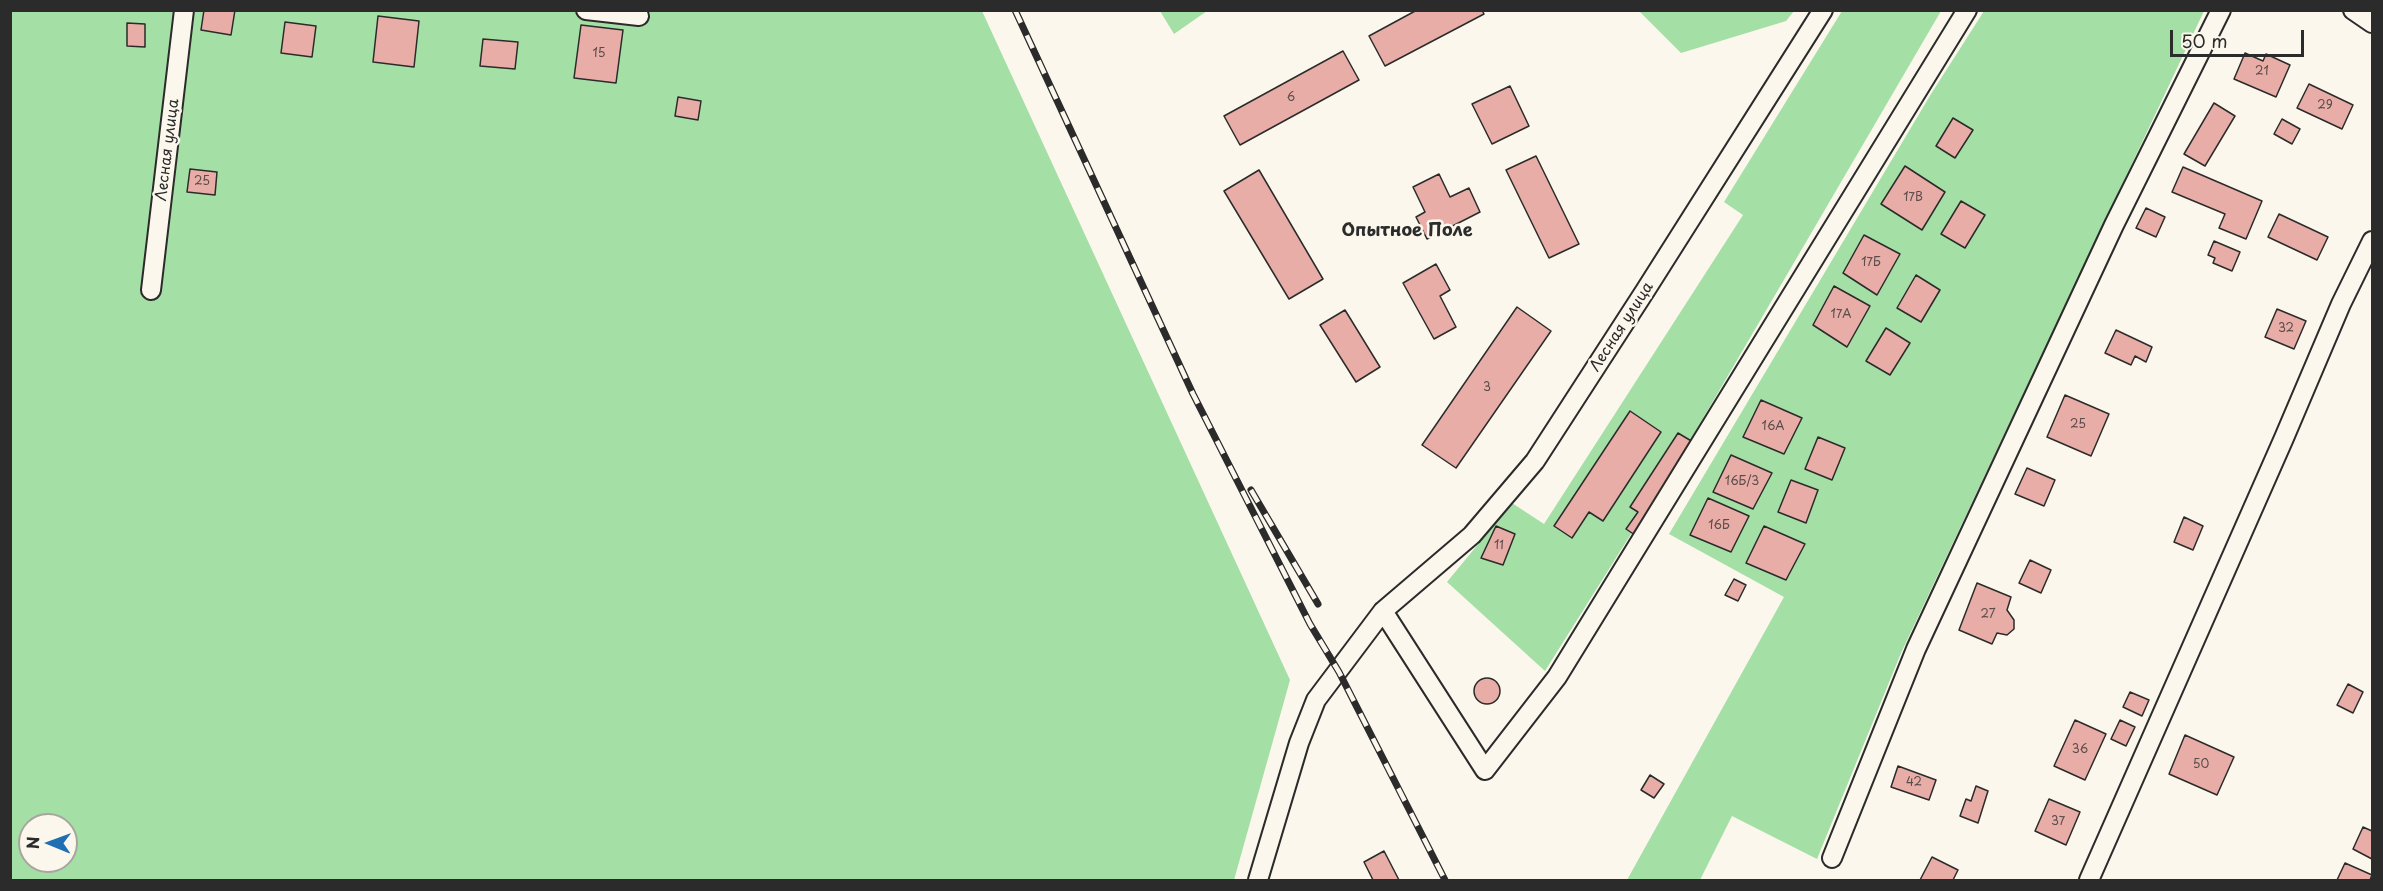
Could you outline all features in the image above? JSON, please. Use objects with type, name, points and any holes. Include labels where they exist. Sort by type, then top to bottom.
[{"type":"street","name":"Лесная улица","points":[[151,290],[184,10]]},
{"type":"street","points":[[586,10],[639,16]]},
{"type":"street","name":"Лесная улица","points":[[1257,880],[1299,743],[1316,700],[1383,612],[1472,535],[1535,460],[1645,291],[1822,10]]},
{"type":"street","points":[[1383,612],[1485,770],[1557,677],[1967,10]]},
{"type":"street","points":[[1832,858],[1916,649],[2114,225],[2221,10]]},
{"type":"street","points":[[2353,10],[2373,23]]},
{"type":"street","points":[[2089,880],[2341,304],[2373,241]]},
{"type":"green space","points":[[10,11],[982,11],[1290,680],[1234,880],[11,880]]},
{"type":"green space","points":[[1160,11],[1207,11],[1174,34]]},
{"type":"green space","points":[[1639,11],[1794,11],[1786,21],[1681,53]]},
{"type":"green space","points":[[1842,11],[1941,11],[1695,432],[1545,671],[1447,582],[1512,503],[1544,524],[1743,215],[1724,202]]},
{"type":"green space","points":[[1984,11],[2204,11],[1901,653],[1817,859],[1732,816],[1700,880],[1627,880],[1784,597],[1669,534],[1931,94]]},
{"type":"building","points":[[204,10],[235,10],[231,35],[201,30]]},
{"type":"building","points":[[1417,10],[1482,10],[1484,14],[1385,66],[1369,36]]},
{"type":"building","points":[[378,16],[419,21],[414,67],[373,62]]},
{"type":"building","points":[[285,22],[316,26],[312,57],[281,53]]},
{"type":"building","points":[[127,23],[145,24],[145,47],[127,46]]},
{"type":"building","points":[[581,25],[623,30],[616,83],[574,78]]},
{"type":"building","points":[[483,39],[518,42],[515,69],[480,66]]},
{"type":"building","points":[[1343,51],[1359,80],[1240,145],[1224,116]]},
{"type":"building","points":[[2245,53],[2263,61],[2266,54],[2290,65],[2276,97],[2234,79]]},
{"type":"building","points":[[2309,84],[2353,105],[2342,129],[2297,108]]},
{"type":"building","points":[[1510,86],[1529,126],[1492,144],[1472,104]]},
{"type":"building","points":[[678,97],[701,101],[698,120],[675,116]]},
{"type":"building","points":[[2214,103],[2235,116],[2205,166],[2184,154]]},
{"type":"building","points":[[1953,118],[1973,130],[1955,158],[1936,146]]},
{"type":"building","points":[[2282,119],[2300,129],[2292,144],[2274,134]]},
{"type":"building","points":[[1536,156],[1579,244],[1549,258],[1506,170]]},
{"type":"building","points":[[1905,166],[1945,192],[1922,230],[1881,204]]},
{"type":"building","points":[[2183,167],[2262,201],[2246,239],[2219,228],[2225,214],[2172,192]]},
{"type":"building","points":[[190,169],[217,172],[215,195],[187,192]]},
{"type":"building","points":[[1259,170],[1323,279],[1289,299],[1224,191]]},
{"type":"building","points":[[1439,174],[1450,197],[1469,188],[1480,212],[1427,239],[1416,217],[1425,212],[1413,187]]},
{"type":"building","points":[[1961,201],[1985,215],[1965,248],[1941,234]]},
{"type":"building","points":[[2146,208],[2165,217],[2156,237],[2136,228]]},
{"type":"building","points":[[2279,214],[2328,237],[2317,260],[2268,237]]},
{"type":"building","points":[[1864,235],[1900,254],[1877,295],[1843,273]]},
{"type":"building","points":[[2214,241],[2240,252],[2232,271],[2213,263],[2215,258],[2208,255]]},
{"type":"building","points":[[1436,264],[1450,290],[1440,296],[1456,327],[1434,339],[1403,283]]},
{"type":"building","points":[[1916,275],[1940,290],[1921,322],[1897,308]]},
{"type":"building","points":[[1834,286],[1870,306],[1847,347],[1813,325]]},
{"type":"building","points":[[1517,307],[1551,331],[1456,468],[1422,445]]},
{"type":"building","points":[[2277,309],[2306,321],[2294,349],[2265,337]]},
{"type":"building","points":[[1345,310],[1380,367],[1356,382],[1320,325]]},
{"type":"building","points":[[1886,328],[1910,343],[1890,375],[1866,361]]},
{"type":"building","points":[[2116,330],[2152,347],[2146,362],[2135,356],[2131,365],[2105,353]]},
{"type":"building","points":[[2065,395],[2109,414],[2091,456],[2047,437]]},
{"type":"building","points":[[1761,400],[1802,418],[1784,454],[1743,437]]},
{"type":"building","points":[[1630,411],[1661,432],[1603,521],[1589,512],[1572,538],[1554,526]]},
{"type":"building","points":[[1678,433],[1698,445],[1638,537],[1626,529],[1638,512],[1630,507]]},
{"type":"building","points":[[1818,437],[1845,448],[1832,480],[1805,469]]},
{"type":"building","points":[[1731,455],[1772,473],[1753,509],[1713,492]]},
{"type":"building","points":[[2027,468],[2055,480],[2044,506],[2015,494]]},
{"type":"building","points":[[1791,480],[1818,490],[1806,523],[1778,512]]},
{"type":"building","points":[[1708,498],[1749,516],[1731,552],[1690,535]]},
{"type":"building","points":[[2184,517],[2203,526],[2193,550],[2174,542]]},
{"type":"building","points":[[1496,526],[1515,534],[1503,565],[1481,558]]},
{"type":"building","points":[[1764,526],[1805,544],[1786,580],[1746,563]]},
{"type":"building","points":[[2030,560],[2051,570],[2041,593],[2019,583]]},
{"type":"building","points":[[1734,579],[1746,585],[1738,601],[1725,595]]},
{"type":"building","points":[[1977,583],[2011,597],[2007,610],[2014,620],[2014,629],[2007,635],[1997,633],[1992,644],[1959,630]]},
{"type":"building","points":[[1487,678],[1496,682],[1500,691],[1496,700],[1487,704],[1478,700],[1474,691],[1478,682]]},
{"type":"building","points":[[2348,684],[2363,692],[2353,713],[2337,705]]},
{"type":"building","points":[[2130,692],[2149,700],[2142,716],[2123,707]]},
{"type":"building","points":[[2075,720],[2106,734],[2085,780],[2054,766]]},
{"type":"building","points":[[2120,720],[2135,727],[2126,746],[2111,739]]},
{"type":"building","points":[[2185,735],[2234,757],[2217,795],[2169,774]]},
{"type":"building","points":[[1898,766],[1936,780],[1929,800],[1891,787]]},
{"type":"building","points":[[1650,775],[1664,784],[1654,798],[1641,790]]},
{"type":"building","points":[[1976,786],[1988,791],[1978,823],[1960,816],[1966,799],[1971,801]]},
{"type":"building","points":[[2049,799],[2080,812],[2066,845],[2035,831]]},
{"type":"building","points":[[2363,827],[2372,831],[2372,859],[2353,849]]},
{"type":"building","points":[[1384,851],[1399,880],[1373,880],[1364,862]]},
{"type":"building","points":[[1932,857],[1958,870],[1953,880],[1920,880]]},
{"type":"building","points":[[2345,863],[2372,875],[2370,880],[2337,880]]},
{"type":"railway","points":[[1015,10],[1193,394],[1310,624],[1339,672],[1445,880]]},
{"type":"railway","points":[[1251,490],[1318,604]]},
{"type":"district","name":"Опытное Поле","points":[[1407,231]]}]
